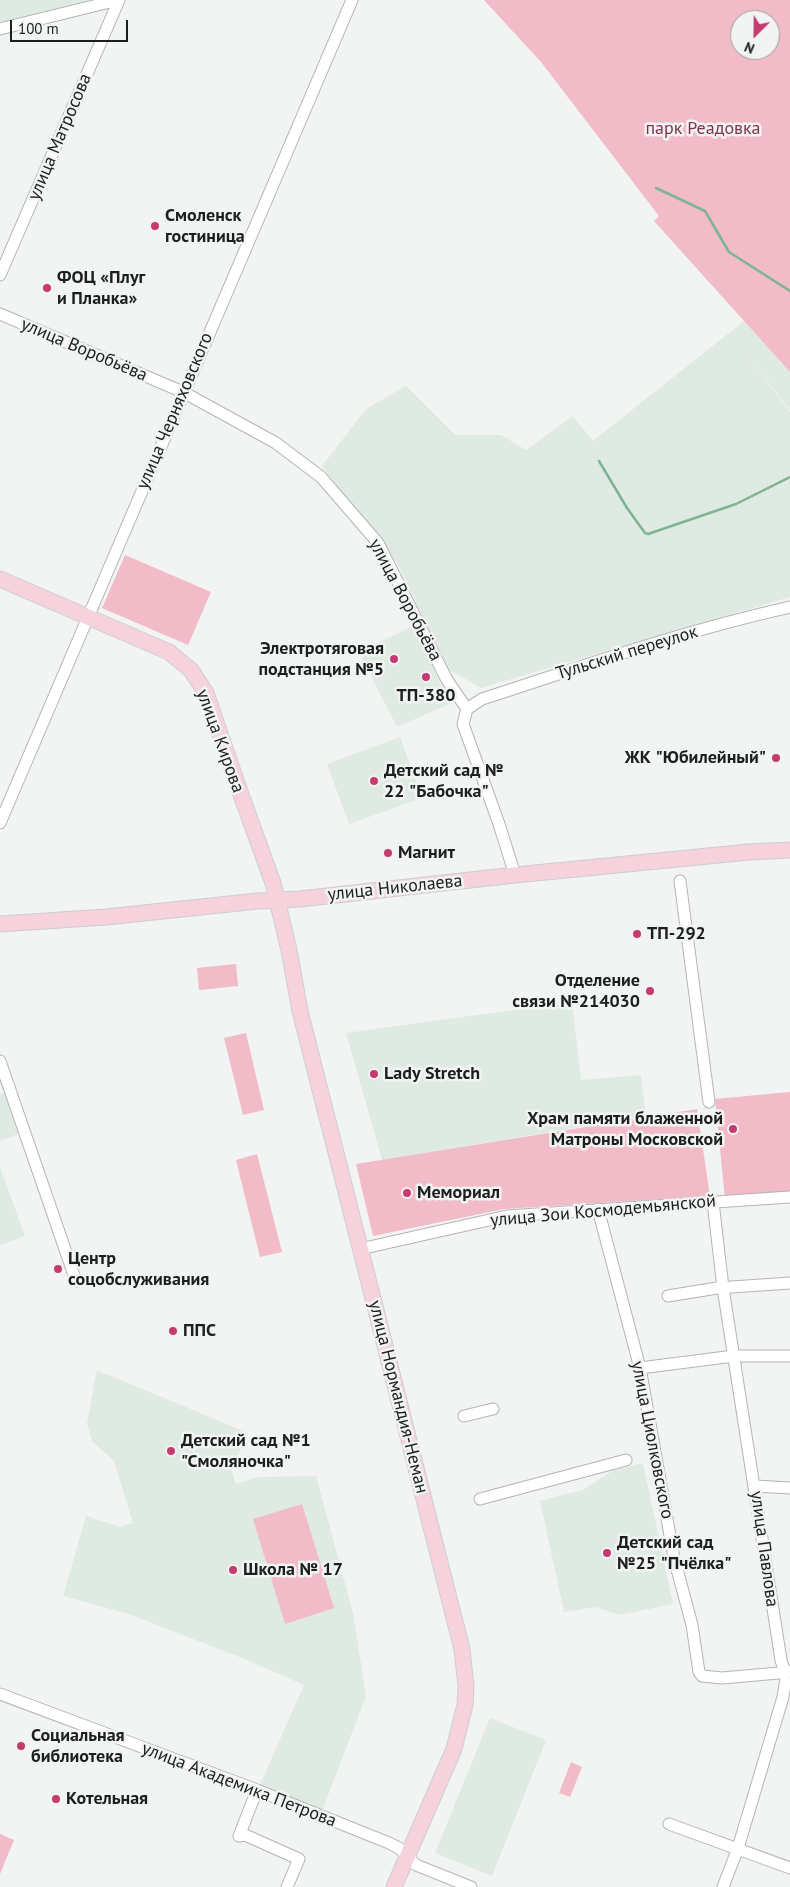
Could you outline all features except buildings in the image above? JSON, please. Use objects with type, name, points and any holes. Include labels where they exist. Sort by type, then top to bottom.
[{"type":"main road","name":"улица Кирова","points":[[0,579],[169,652],[191,670],[206,693],[278,900]]},
{"type":"main road","name":"улица Николаева","points":[[0,924],[106,917],[170,909],[278,900],[749,852],[790,850]]},
{"type":"main road","name":"улица Нормандия-Неман","points":[[278,900],[300,1011],[460,1639],[466,1686],[465,1705],[454,1749],[394,1887]]},
{"type":"street","points":[[0,30],[119,0]]},
{"type":"street","name":"улица Матросова","points":[[0,275],[119,0]]},
{"type":"street","name":"улица Черняховского","points":[[0,823],[352,0]]},
{"type":"street","name":"улица Воробьёва","points":[[0,314],[183,392],[276,443],[321,476],[378,543],[447,680],[467,709]]},
{"type":"street","name":"Тульский переулок","points":[[467,709],[482,699],[665,640],[790,606]]},
{"type":"street","points":[[467,709],[463,724],[515,875]]},
{"type":"street","points":[[677,881],[706,1102]]},
{"type":"street","points":[[0,1061],[76,1281]]},
{"type":"street","name":"улица Зои Космодемьянской","points":[[360,1249],[507,1216],[790,1197]]},
{"type":"street","name":"улица Павлова","points":[[713,1202],[723,1288],[755,1486],[780,1660],[788,1672],[783,1697],[738,1848],[723,1887]]},
{"type":"street","name":"улица Циолковского","points":[[598,1209],[640,1368],[674,1558],[692,1625],[699,1672],[702,1676],[715,1678],[788,1672]]},
{"type":"street","points":[[668,1296],[723,1288],[790,1282]]},
{"type":"street","points":[[640,1368],[734,1356],[790,1356]]},
{"type":"street","points":[[464,1416],[493,1409]]},
{"type":"street","points":[[480,1499],[626,1460]]},
{"type":"street","points":[[755,1486],[790,1488]]},
{"type":"street","name":"улица Академика Петрова","points":[[0,1694],[257,1790],[390,1843],[399,1848],[407,1858],[426,1869],[471,1887]]},
{"type":"street","points":[[257,1790],[239,1836],[245,1835],[299,1859],[287,1887]]},
{"type":"street","points":[[669,1824],[790,1868]]},
{"type":"shaded area","points":[[0,0],[90,0],[0,24]]},
{"type":"shaded area","points":[[744,321],[790,372],[790,410],[747,355],[790,412],[790,597],[481,688],[448,669],[397,563],[322,466],[366,409],[406,386],[455,435],[501,435],[526,450],[573,416],[593,441]]},
{"type":"shaded area","points":[[415,625],[449,704],[397,727],[359,652]]},
{"type":"shaded area","name":"Детский сад № 22 \"Бабочка\"","points":[[400,737],[422,798],[349,824],[327,764]]},
{"type":"shaded area","points":[[572,1002],[581,1080],[641,1075],[646,1116],[382,1160],[346,1033]]},
{"type":"shaded area","points":[[4,1093],[18,1134],[0,1141],[0,1095]]},
{"type":"shaded area","points":[[0,1167],[25,1236],[0,1245]]},
{"type":"shaded area","points":[[97,1370],[248,1433],[231,1470],[236,1484],[258,1477],[316,1476],[353,1613],[366,1696],[322,1811],[259,1787],[304,1685],[242,1658],[129,1614],[63,1596],[86,1516],[120,1527],[133,1523],[114,1461],[92,1441],[87,1423]]},
{"type":"shaded area","name":"Детский сад №25 \"Пчёлка\"","points":[[643,1463],[673,1604],[620,1615],[595,1607],[564,1612],[540,1501],[583,1490],[612,1471]]},
{"type":"shaded area","points":[[490,1718],[546,1740],[492,1876],[435,1853]]},
{"type":"green space","name":"парк Реадовка","points":[[484,0],[790,0],[790,372],[654,221],[659,216],[541,62]]},
{"type":"green space","points":[[125,555],[211,592],[188,645],[102,608]]},
{"type":"green space","points":[[236,964],[238,986],[199,990],[197,968]]},
{"type":"green space","points":[[246,1033],[264,1110],[243,1115],[224,1038]]},
{"type":"green space","points":[[790,1092],[790,1193],[725,1199],[715,1099]]},
{"type":"green space","points":[[697,1109],[710,1196],[504,1209],[373,1236],[356,1164]]},
{"type":"green space","points":[[257,1154],[282,1252],[260,1257],[236,1160]]},
{"type":"green space","points":[[302,1504],[334,1608],[285,1624],[253,1519]]},
{"type":"green space","points":[[571,1762],[582,1767],[570,1797],[559,1793]]},
{"type":"green space","points":[[0,1834],[14,1840],[0,1874]]},
{"type":"waterway","points":[[656,188],[705,211],[729,252],[790,291]]},
{"type":"waterway","points":[[599,461],[627,508],[645,533],[648,534],[736,504],[790,477]]},
{"type":"place","name":"Смоленск гостиница","points":[[155,226]]},
{"type":"place","name":"ФОЦ «Плуг и Планка»","points":[[47,288]]},
{"type":"place","name":"Электротяговая подстанция №5","points":[[394,659]]},
{"type":"place","name":"ТП-380","points":[[426,677]]},
{"type":"place","name":"ЖК \"Юбилейный\"","points":[[776,758]]},
{"type":"place","name":"Детский сад № 22 \"Бабочка\"","points":[[374,781]]},
{"type":"place","name":"Магнит","points":[[388,853]]},
{"type":"place","name":"ТП-292","points":[[637,934]]},
{"type":"place","name":"Отделение связи №214030","points":[[650,991]]},
{"type":"place","name":"Lady Stretch","points":[[374,1074]]},
{"type":"place","name":"Храм памяти блаженной Матроны Московской","points":[[733,1129]]},
{"type":"place","name":"Мемориал","points":[[407,1193]]},
{"type":"place","name":"Центр соцобслуживания","points":[[58,1269]]},
{"type":"place","name":"ППС","points":[[173,1331]]},
{"type":"place","name":"Детский сад №1 \"Смоляночка\"","points":[[171,1451]]},
{"type":"place","name":"Детский сад №25 \"Пчёлка\"","points":[[607,1553]]},
{"type":"place","name":"Школа № 17","points":[[233,1570]]},
{"type":"place","name":"Социальная библиотека","points":[[21,1746]]},
{"type":"place","name":"Котельная","points":[[56,1799]]}]
